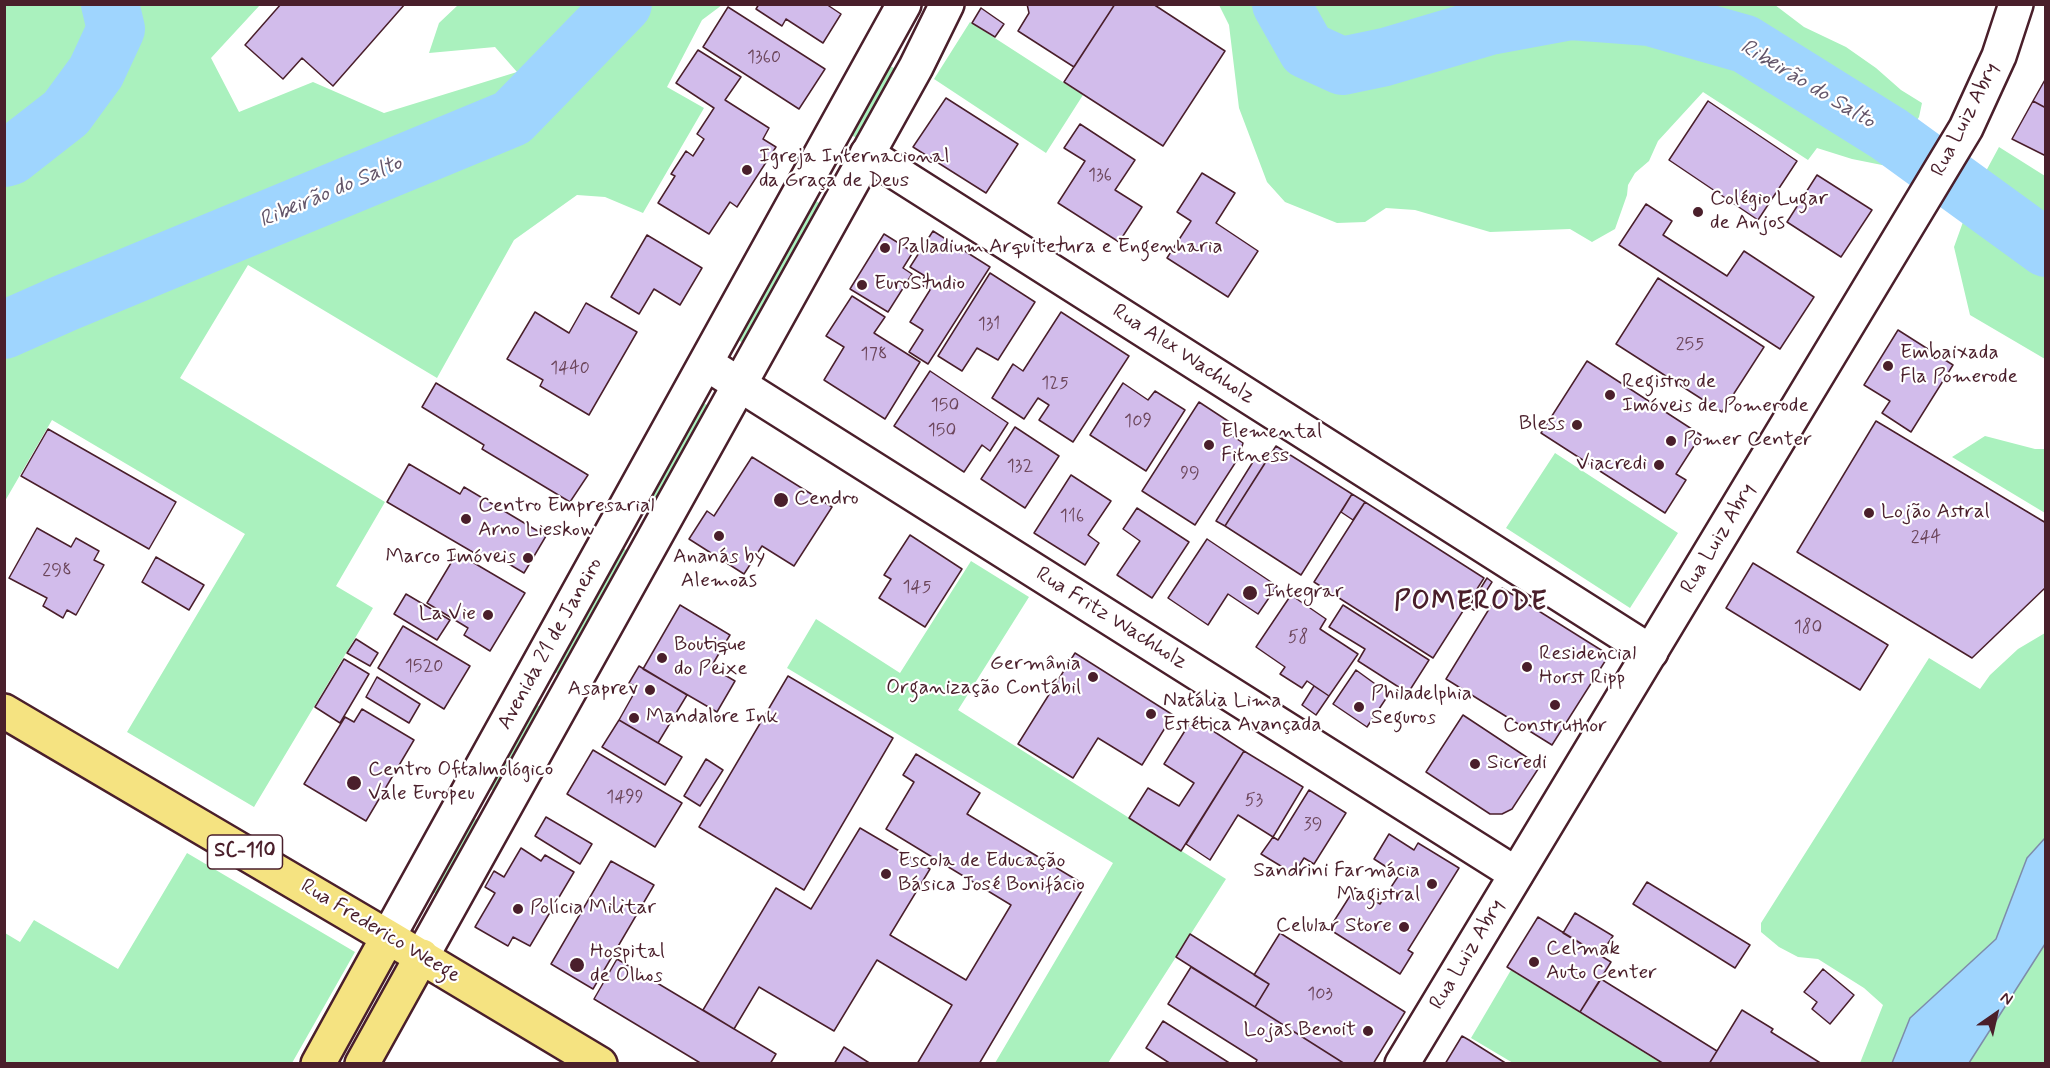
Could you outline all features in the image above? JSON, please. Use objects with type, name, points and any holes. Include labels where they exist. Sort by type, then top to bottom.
[{"type":"main road","name":"Avenida 21 de Janeiro","points":[[318,1064],[904,4]]},
{"type":"main road","name":"Avenida 21 de Janeiro","points":[[362,1064],[916,67],[947,4]]},
{"type":"main road","name":"Rua Luiz Abry","points":[[1402,1064],[1966,128],[1999,56],[2016,4]]},
{"type":"main road","points":[[821,157],[867,154]]},
{"type":"main road","name":"Rua Alex Wachholz","points":[[867,154],[1651,652]]},
{"type":"main road","name":"Rua Fritz Wachholz","points":[[707,364],[1516,874]]},
{"type":"main road","points":[[621,518],[655,537]]},
{"type":"main road","points":[[533,676],[566,696]]},
{"type":"main road","name":"Rua Frederico Weege","points":[[4,711],[422,956],[600,1064]]},
{"type":"main road","points":[[469,793],[501,812]]},
{"type":"green space","points":[[5,4],[260,5],[211,58],[239,112],[313,82],[384,113],[517,72],[495,47],[429,53],[439,23],[458,5],[722,5],[702,20],[667,87],[704,108],[643,213],[605,197],[577,195],[514,240],[437,378],[248,265],[180,378],[385,502],[336,586],[373,608],[254,807],[127,732],[245,534],[52,420],[5,501]]},
{"type":"green space","points":[[1219,5],[1775,5],[1804,27],[1846,47],[1876,68],[1901,90],[1922,103],[1919,117],[1887,166],[1852,159],[1817,148],[1808,160],[1703,92],[1658,141],[1649,161],[1635,173],[1628,185],[1627,195],[1615,229],[1592,242],[1570,229],[1490,232],[1415,210],[1386,208],[1365,222],[1337,223],[1285,202],[1267,182],[1239,108],[1229,25]]},
{"type":"green space","points":[[970,22],[1083,95],[1046,153],[934,79]]},
{"type":"green space","points":[[888,65],[898,70],[861,140],[851,135]]},
{"type":"green space","points":[[1999,147],[2045,176],[2045,359],[1970,315],[1954,247],[1972,197]]},
{"type":"green space","points":[[814,200],[823,205],[747,345],[738,340]]},
{"type":"green space","points":[[703,403],[713,408],[654,514],[645,509]]},
{"type":"green space","points":[[1985,436],[2035,449],[2045,449],[2045,513],[1952,457]]},
{"type":"green space","points":[[1555,453],[1678,533],[1630,608],[1506,528]]},
{"type":"green space","points":[[623,548],[631,553],[562,676],[553,671]]},
{"type":"green space","points":[[971,561],[1029,597],[958,710],[1226,879],[1108,1063],[995,1063],[1113,863],[787,668],[816,619],[900,673]]},
{"type":"green space","points":[[2045,633],[2045,838],[2027,858],[1996,939],[1910,1018],[1892,1063],[1860,1063],[1883,1005],[1864,988],[1818,959],[1798,957],[1779,947],[1761,932],[1761,923],[1929,658],[1980,689],[1990,675],[2018,649]]},
{"type":"green space","points":[[537,705],[546,710],[499,794],[490,789]]},
{"type":"green space","points":[[473,818],[482,822],[439,896],[431,891]]},
{"type":"green space","points":[[187,853],[355,952],[292,1063],[5,1063],[5,933],[20,942],[34,920],[118,969]]},
{"type":"green space","points":[[2045,944],[2045,1063],[1969,1063]]},
{"type":"green space","points":[[1511,970],[1661,1063],[1513,1063],[1471,1038]]},
{"type":"water","points":[[2045,838],[2045,944],[1969,1063],[1892,1063],[1910,1018],[1996,939],[2027,858]]},
{"type":"building","points":[[281,4],[405,4],[333,86],[302,58],[283,79],[245,45]]},
{"type":"building","points":[[759,4],[826,4],[841,14],[823,43],[786,19],[782,26],[756,9]]},
{"type":"building","points":[[1027,4],[1115,4],[1074,67],[1018,31],[1029,13]]},
{"type":"building","points":[[1115,4],[1153,4],[1225,51],[1163,146],[1064,82]]},
{"type":"building","points":[[728,7],[825,69],[799,109],[703,47]]},
{"type":"building","points":[[981,8],[1004,24],[995,37],[972,23]]},
{"type":"building","points":[[698,50],[741,77],[725,100],[769,128],[763,139],[776,147],[737,207],[730,202],[709,234],[658,203],[675,176],[671,174],[686,151],[693,156],[704,139],[697,134],[714,108],[676,83]]},
{"type":"building","points":[[2046,78],[2046,108],[2033,101]]},
{"type":"building","points":[[946,98],[1018,144],[986,193],[913,147]]},
{"type":"building","points":[[1708,101],[1797,161],[1758,220],[1669,160]]},
{"type":"building","points":[[2033,101],[2046,108],[2046,156],[2012,139]]},
{"type":"building","points":[[1080,124],[1135,160],[1115,190],[1142,207],[1119,242],[1058,203],[1085,161],[1064,148]]},
{"type":"building","points":[[1202,173],[1235,193],[1216,223],[1258,251],[1228,297],[1167,258],[1191,221],[1177,212]]},
{"type":"building","points":[[1817,175],[1872,210],[1841,257],[1787,222]]},
{"type":"building","points":[[1646,204],[1672,221],[1663,235],[1727,276],[1744,251],[1814,297],[1780,349],[1619,245]]},
{"type":"building","points":[[933,231],[990,267],[928,364],[909,352],[923,330],[910,322],[930,290],[920,284],[925,276],[910,267]]},
{"type":"building","points":[[884,234],[913,252],[903,268],[912,274],[888,312],[850,289]]},
{"type":"building","points":[[647,235],[702,268],[680,305],[654,289],[639,314],[611,297]]},
{"type":"building","points":[[990,273],[1035,302],[998,360],[977,348],[962,371],[938,356]]},
{"type":"building","points":[[1658,278],[1764,347],[1722,412],[1616,344]]},
{"type":"building","points":[[852,296],[885,317],[874,333],[920,362],[885,419],[824,380],[844,347],[826,336]]},
{"type":"building","points":[[586,303],[637,332],[589,415],[540,386],[543,380],[507,359],[535,312],[569,333]]},
{"type":"building","points":[[1061,312],[1129,356],[1073,442],[1039,420],[1049,405],[1038,398],[1024,419],[992,398],[1013,364],[1023,371]]},
{"type":"building","points":[[1898,330],[1953,365],[1911,432],[1882,413],[1890,401],[1864,385]]},
{"type":"building","points":[[1587,361],[1701,435],[1676,474],[1686,480],[1665,513],[1541,433]]},
{"type":"building","points":[[930,371],[1008,423],[990,451],[982,445],[964,472],[894,426]]},
{"type":"building","points":[[436,383],[588,475],[570,502],[482,449],[484,445],[422,407]]},
{"type":"building","points":[[1123,383],[1148,400],[1155,391],[1185,410],[1146,471],[1090,435]]},
{"type":"building","points":[[1199,402],[1231,423],[1231,435],[1243,443],[1239,457],[1195,525],[1142,491]]},
{"type":"building","points":[[1876,421],[2046,523],[2046,587],[1972,658],[1797,552]]},
{"type":"building","points":[[1015,427],[1059,456],[1025,508],[981,479]]},
{"type":"building","points":[[48,429],[176,502],[149,549],[21,476]]},
{"type":"building","points":[[1276,446],[1352,494],[1301,575],[1225,526]]},
{"type":"building","points":[[752,457],[832,507],[794,566],[762,546],[744,574],[689,539],[707,511],[714,516]]},
{"type":"building","points":[[1256,457],[1265,463],[1225,526],[1216,521]]},
{"type":"building","name":"Centro Empresarial Arno Lieskow","points":[[409,464],[460,494],[464,487],[546,536],[524,573],[492,554],[488,561],[387,502]]},
{"type":"building","points":[[1071,475],[1111,501],[1088,535],[1099,543],[1085,565],[1034,533]]},
{"type":"building","points":[[1352,494],[1365,502],[1353,520],[1341,512]]},
{"type":"building","points":[[1365,502],[1484,578],[1433,658],[1314,582]]},
{"type":"building","points":[[1137,508],[1189,542],[1152,598],[1117,575],[1140,541],[1123,529]]},
{"type":"building","points":[[37,528],[71,547],[76,538],[99,551],[94,560],[104,565],[76,615],[67,610],[63,618],[43,606],[47,598],[9,578]]},
{"type":"building","points":[[910,535],[962,569],[925,627],[879,598],[891,579],[884,575]]},
{"type":"building","points":[[1207,539],[1277,586],[1258,614],[1228,594],[1208,625],[1168,598]]},
{"type":"building","points":[[457,553],[525,593],[490,651],[464,635],[468,628],[427,603]]},
{"type":"building","points":[[156,557],[204,585],[189,610],[142,582]]},
{"type":"building","points":[[1753,563],[1888,645],[1860,690],[1726,608]]},
{"type":"building","points":[[1487,578],[1492,582],[1474,610],[1469,607]]},
{"type":"building","name":"Residencial Horst Ripp","points":[[1502,588],[1609,655],[1552,745],[1446,679]]},
{"type":"building","points":[[406,594],[450,620],[437,640],[394,614]]},
{"type":"building","points":[[1291,595],[1326,619],[1320,629],[1358,654],[1329,696],[1307,681],[1302,688],[1280,674],[1285,667],[1256,647]]},
{"type":"building","points":[[680,605],[730,635],[711,667],[735,681],[717,712],[643,669]]},
{"type":"building","points":[[1343,605],[1429,660],[1408,693],[1358,661],[1365,649],[1329,627]]},
{"type":"building","points":[[403,626],[470,666],[444,709],[378,668]]},
{"type":"building","points":[[356,639],[378,653],[370,666],[347,653]]},
{"type":"building","points":[[1075,653],[1173,715],[1142,765],[1098,738],[1073,778],[1018,744]]},
{"type":"building","points":[[344,659],[369,674],[340,723],[315,707]]},
{"type":"building","points":[[639,666],[687,695],[658,743],[619,720],[637,688],[629,683]]},
{"type":"building","points":[[1356,670],[1389,694],[1367,727],[1333,704]]},
{"type":"building","points":[[788,676],[893,738],[804,890],[699,827]]},
{"type":"building","points":[[377,677],[420,704],[409,723],[366,697]]},
{"type":"building","points":[[1314,686],[1329,696],[1316,715],[1302,705]]},
{"type":"building","points":[[362,709],[414,740],[366,821],[304,784],[345,717],[354,722]]},
{"type":"building","points":[[1463,715],[1540,766],[1512,809],[1502,814],[1490,814],[1426,772]]},
{"type":"building","points":[[1193,718],[1244,751],[1181,851],[1129,818],[1148,788],[1179,806],[1194,783],[1164,764]]},
{"type":"building","points":[[619,720],[682,757],[665,785],[602,747]]},
{"type":"building","points":[[593,750],[682,803],[655,847],[567,794]]},
{"type":"building","points":[[1244,751],[1303,787],[1273,837],[1238,815],[1210,860],[1186,844]]},
{"type":"building","points":[[916,754],[980,793],[967,814],[1085,885],[979,1064],[917,1064],[952,1005],[877,960],[834,1031],[759,987],[734,1029],[703,1010],[776,888],[811,909],[860,828],[930,869],[890,935],[966,980],[1011,905],[886,829],[914,782],[903,775]]},
{"type":"building","points":[[706,759],[723,770],[700,806],[684,796]]},
{"type":"building","points":[[1309,790],[1346,813],[1314,864],[1304,858],[1294,874],[1261,854],[1273,837],[1278,840]]},
{"type":"building","points":[[546,817],[592,844],[580,864],[535,836]]},
{"type":"building","points":[[1389,834],[1414,850],[1418,843],[1459,868],[1408,950],[1413,953],[1400,974],[1329,929],[1355,888],[1380,904],[1399,875],[1374,859]]},
{"type":"building","points":[[521,848],[541,861],[545,855],[574,872],[530,946],[513,937],[508,946],[475,927],[495,893],[485,887],[494,871],[504,877]]},
{"type":"building","points":[[611,861],[654,885],[593,989],[551,964]]},
{"type":"building","points":[[1647,882],[1750,945],[1735,968],[1633,904]]},
{"type":"building","points":[[1575,913],[1613,936],[1600,955],[1563,933]]},
{"type":"building","points":[[1538,917],[1611,962],[1580,1012],[1507,967]]},
{"type":"building","points":[[1280,933],[1405,1012],[1373,1064],[1345,1064],[1255,1007],[1269,984],[1254,975]]},
{"type":"building","points":[[1190,934],[1269,984],[1255,1007],[1176,957]]},
{"type":"building","points":[[617,959],[776,1054],[770,1064],[702,1064],[594,999]]},
{"type":"building","points":[[1191,967],[1345,1064],[1255,1064],[1257,1060],[1168,1004]]},
{"type":"building","points":[[1823,969],[1854,995],[1830,1024],[1812,1009],[1817,1002],[1804,992]]},
{"type":"building","points":[[1601,979],[1717,1051],[1709,1064],[1664,1064],[1580,1012]]},
{"type":"building","points":[[1742,1010],[1773,1029],[1771,1032],[1822,1064],[1709,1064]]},
{"type":"building","points":[[1163,1021],[1231,1064],[1171,1064],[1146,1048]]},
{"type":"building","points":[[1462,1036],[1469,1040],[1507,1064],[1445,1064]]},
{"type":"building","points":[[844,1047],[871,1064],[834,1064]]},
{"type":"waterway","name":"Ribeirão do Salto","points":[[4,158],[11,156],[66,113],[96,72],[116,29],[110,4]]},
{"type":"waterway","name":"Ribeirão do Salto","points":[[4,330],[512,118],[623,4]]},
{"type":"waterway","name":"Ribeirão do Salto","points":[[1281,4],[1307,50],[1342,66],[1385,57],[1490,26],[1571,11],[1650,17],[1745,44],[1889,134],[2046,248]]},
{"type":"place","name":"Igreja Internacional da Graça de Deus","points":[[747,170]]},
{"type":"place","name":"Colégio Lugar de Anjos","points":[[1698,212]]},
{"type":"place","name":"Palladium Arquitetura e Engenharia","points":[[885,248]]},
{"type":"place","name":"EuroStudio","points":[[862,285]]},
{"type":"place","name":"Embaixada Fla Pomerode","points":[[1888,366]]},
{"type":"place","name":"Registro de Imóveis de Pomerode","points":[[1610,395]]},
{"type":"place","name":"Bless","points":[[1577,425]]},
{"type":"place","name":"Pomer Center","points":[[1671,441]]},
{"type":"place","name":"Elemental Fitness","points":[[1209,445]]},
{"type":"place","name":"Viacredi","points":[[1659,465]]},
{"type":"place","name":"Cendro","points":[[781,500]]},
{"type":"place","name":"Lojão Astral","points":[[1869,513]]},
{"type":"place","name":"Centro Empresarial Arno Lieskow","points":[[466,519]]},
{"type":"place","name":"Ananás by Alemoas","points":[[719,536]]},
{"type":"place","name":"Marco Imóveis","points":[[528,558]]},
{"type":"place","name":"Integrar","points":[[1250,593]]},
{"type":"place","name":"La Vie","points":[[488,615]]},
{"type":"place","name":"Boutique do Peixe","points":[[662,658]]},
{"type":"place","name":"Residencial Horst Ripp","points":[[1527,667]]},
{"type":"place","name":"Germânia Organização Contábil","points":[[1093,677]]},
{"type":"place","name":"Asaprev","points":[[650,690]]},
{"type":"place","name":"Construthor","points":[[1555,705]]},
{"type":"place","name":"Philadelphia Seguros","points":[[1359,707]]},
{"type":"place","name":"Natália Lima Estética Avançada","points":[[1151,714]]},
{"type":"place","name":"Mandalore Ink","points":[[634,718]]},
{"type":"place","name":"Sicredi","points":[[1475,764]]},
{"type":"place","name":"Centro Oftalmológico Vale Europeu","points":[[354,783]]},
{"type":"place","name":"Escola de Educação Básica José Bonifácio","points":[[886,874]]},
{"type":"place","name":"Sandrini Farmácia Magistral","points":[[1432,884]]},
{"type":"place","name":"Polícia Militar","points":[[518,909]]},
{"type":"place","name":"Celular Store","points":[[1404,927]]},
{"type":"place","name":"Celmak Auto Center","points":[[1534,962]]},
{"type":"place","name":"Hospital de Olhos","points":[[577,965]]},
{"type":"place","name":"Lojas Benoit","points":[[1368,1031]]},
{"type":"district","name":"POMERODE","points":[[1471,603]]}]
